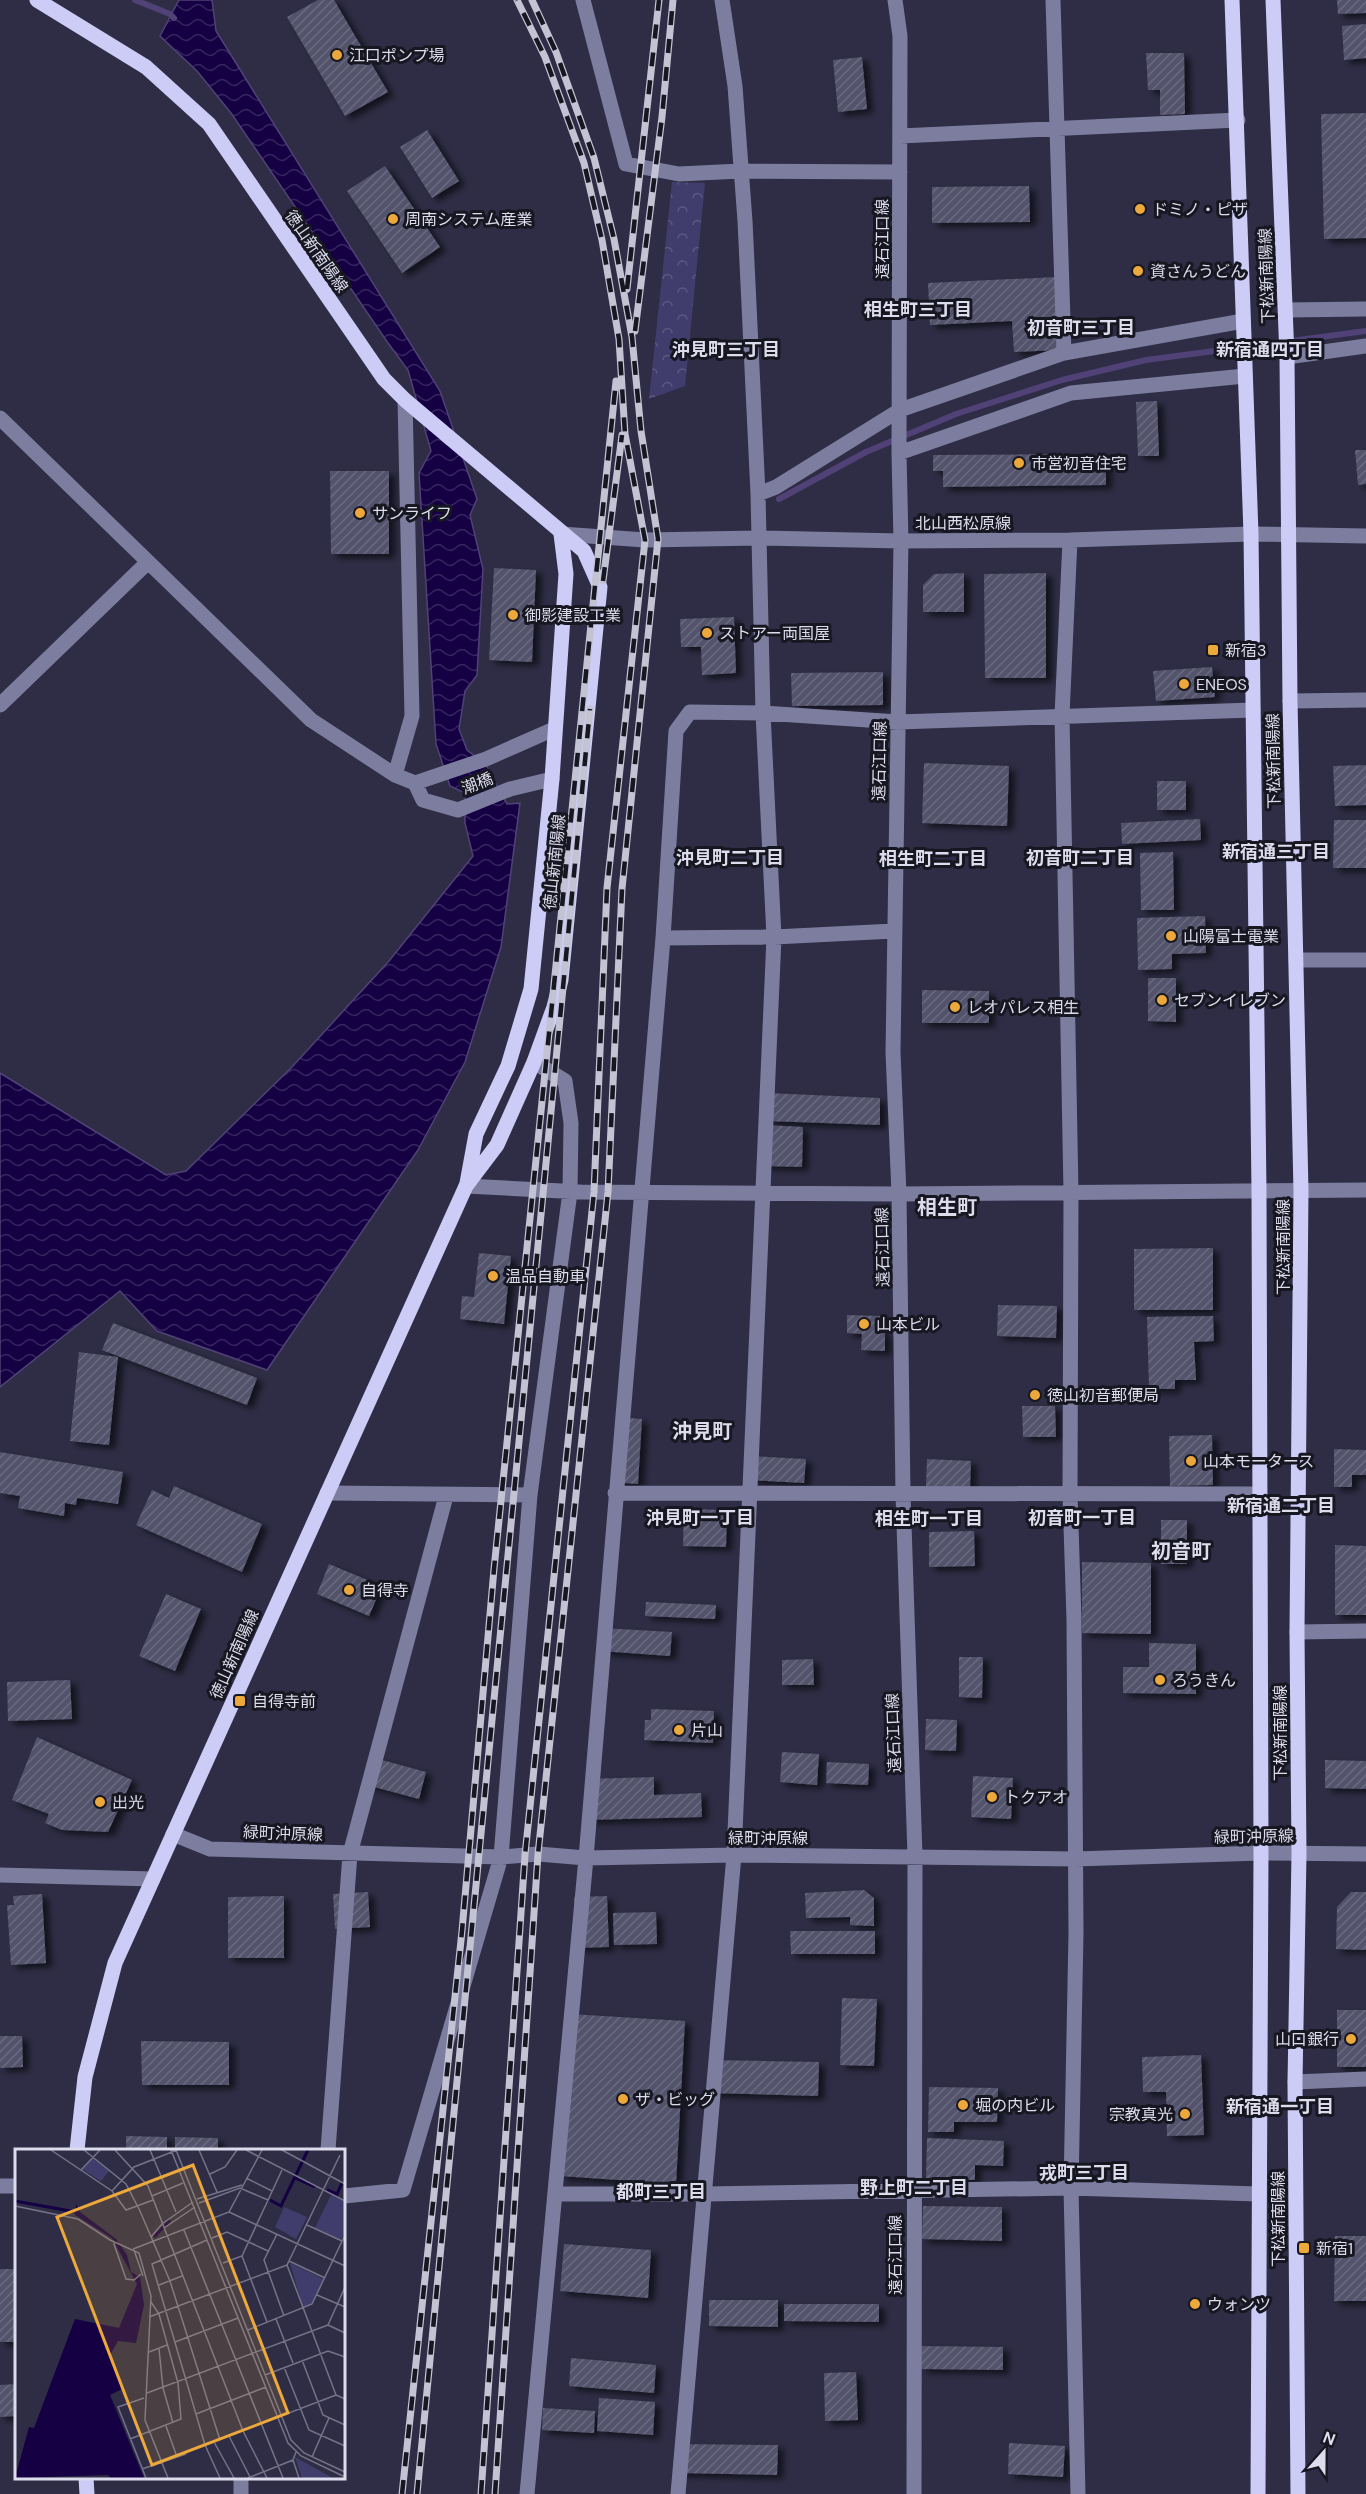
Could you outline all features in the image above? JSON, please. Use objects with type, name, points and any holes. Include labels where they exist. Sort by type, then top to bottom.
[{"type":"main road","name":"徳山新南陽線","points":[[37,0],[146,67],[209,124],[384,379],[561,534],[584,551],[600,587],[561,980],[554,1007],[534,1062],[497,1145],[466,1186],[115,1963],[85,2077],[77,2149]]},
{"type":"main road","name":"下松新南陽線","points":[[1232,0],[1251,534],[1259,1191],[1258,1494],[1261,1853],[1258,2494]]},
{"type":"main road","name":"下松新南陽線","points":[[1273,0],[1286,310],[1290,701],[1301,1191],[1297,1632],[1299,1854],[1295,2082],[1298,2494]]},
{"type":"main road","name":"徳山新南陽線","points":[[466,1186],[476,1134],[508,1065],[531,989],[552,779],[567,574],[561,534]]},
{"type":"main road","points":[[86,2479],[87,2494]]},
{"type":"street","points":[[583,0],[626,164],[679,174],[741,171],[900,172]]},
{"type":"street","points":[[678,2494],[734,1855],[774,937],[763,713],[758,494],[741,171],[735,86],[722,0]]},
{"type":"street","name":"遠石江口線","points":[[895,0],[900,36],[899,452],[902,541],[893,1052],[899,1194],[903,1494],[915,1856],[914,2494]]},
{"type":"street","points":[[1053,0],[1064,353]]},
{"type":"street","points":[[900,136],[1238,120]]},
{"type":"street","points":[[1286,310],[1366,309]]},
{"type":"street","points":[[758,494],[777,487],[900,417],[1064,353],[1244,327]]},
{"type":"street","points":[[1287,353],[1366,346]]},
{"type":"street","points":[[899,452],[1071,393],[1245,369]]},
{"type":"street","points":[[396,775],[412,716],[409,403]]},
{"type":"street","points":[[0,418],[310,720],[396,775],[415,783]]},
{"type":"street","name":"北山西松原線","points":[[561,534],[645,540],[758,538],[902,541],[1070,540],[1251,534],[1366,536]]},
{"type":"street","points":[[1070,540],[1062,715],[1071,1192],[1070,1495],[1074,1631],[1076,1933],[1071,2188],[1078,2494]]},
{"type":"street","points":[[0,705],[148,561]]},
{"type":"street","points":[[1290,701],[1366,700]]},
{"type":"street","points":[[527,2494],[586,1858],[663,938],[676,731],[690,712],[763,713],[898,722],[1253,710]]},
{"type":"street","name":"潮橋","points":[[552,779],[510,789],[458,810],[423,800],[415,783],[486,759],[554,729]]},
{"type":"street","points":[[663,938],[774,937],[894,931]]},
{"type":"street","points":[[1296,960],[1366,960]]},
{"type":"street","points":[[345,2196],[403,2190],[501,1857],[530,1495],[570,1192],[571,1124],[565,1081],[534,1062]]},
{"type":"street","points":[[466,1186],[570,1192],[899,1194],[1366,1190]]},
{"type":"street","points":[[327,1493],[446,1496],[530,1495]]},
{"type":"street","points":[[615,1493],[1258,1494]]},
{"type":"street","points":[[328,2149],[350,1854],[446,1496]]},
{"type":"street","points":[[1297,1632],[1366,1631]]},
{"type":"street","name":"緑町沖原線","points":[[173,1834],[210,1849],[501,1857],[538,1854],[586,1858],[734,1855],[1075,1859],[1261,1853],[1366,1854]]},
{"type":"street","points":[[0,1875],[153,1879]]},
{"type":"street","points":[[1295,2082],[1366,2079]]},
{"type":"street","points":[[555,2194],[1071,2188],[1258,2194]]},
{"type":"green space","points":[[672,182],[705,183],[685,386],[649,399]]},
{"type":"water","points":[[179,0],[212,0],[216,31],[440,391],[477,499],[470,515],[483,569],[477,675],[465,691],[459,729],[467,750],[486,765],[507,804],[520,803],[501,947],[465,1062],[418,1150],[267,1370],[157,1331],[120,1291],[0,1387],[0,1073],[166,1175],[186,1171],[292,1067],[389,961],[473,856],[465,823],[465,793],[450,786],[436,744],[419,473],[431,451],[408,370],[231,113],[197,71],[160,36]]},
{"type":"building","name":"江口ポンプ場","points":[[318,0],[334,0],[388,92],[345,116],[287,17]]},
{"type":"building","points":[[1337,0],[1366,0],[1366,13],[1338,14]]},
{"type":"building","points":[[1366,24],[1366,58],[1344,60],[1342,26]]},
{"type":"building","points":[[1146,53],[1184,53],[1185,114],[1160,115],[1160,90],[1148,90]]},
{"type":"building","points":[[862,57],[867,109],[838,112],[833,60]]},
{"type":"building","points":[[1366,113],[1366,238],[1324,239],[1321,114]]},
{"type":"building","points":[[427,130],[459,181],[432,198],[400,147]]},
{"type":"building","name":"周南システム産業","points":[[385,166],[440,247],[402,273],[347,191]]},
{"type":"building","points":[[1029,186],[1030,222],[932,223],[932,187]]},
{"type":"building","points":[[1056,277],[1059,350],[1014,352],[1012,321],[930,325],[928,283]]},
{"type":"building","points":[[1157,401],[1159,456],[1138,456],[1136,402]]},
{"type":"building","points":[[1355,450],[1366,450],[1366,484],[1358,485]]},
{"type":"building","name":"市営初音住宅","points":[[1106,454],[1106,485],[943,487],[943,471],[933,471],[933,455]]},
{"type":"building","name":"サンライフ","points":[[330,471],[389,471],[389,554],[331,554]]},
{"type":"building","name":"御影建設工業","points":[[494,568],[536,570],[532,662],[489,660]]},
{"type":"building","points":[[964,573],[964,612],[923,612],[923,585],[934,574]]},
{"type":"building","points":[[1046,573],[1046,678],[985,678],[984,574]]},
{"type":"building","name":"ストアー両国屋","points":[[734,617],[736,673],[702,675],[701,647],[681,647],[680,619]]},
{"type":"building","name":"ENEOS","points":[[1212,667],[1215,697],[1156,701],[1153,671]]},
{"type":"building","points":[[883,672],[883,705],[792,706],[791,673]]},
{"type":"building","points":[[924,763],[1009,766],[1007,826],[922,823]]},
{"type":"building","points":[[1366,765],[1366,805],[1335,806],[1333,766]]},
{"type":"building","points":[[1157,781],[1186,781],[1186,810],[1157,810]]},
{"type":"building","points":[[1200,819],[1201,840],[1122,844],[1121,823]]},
{"type":"building","points":[[1334,820],[1366,820],[1366,868],[1333,868]]},
{"type":"building","points":[[1173,852],[1174,910],[1141,910],[1140,853]]},
{"type":"building","name":"山陽富士電業","points":[[1205,916],[1206,953],[1172,954],[1172,969],[1138,970],[1137,918]]},
{"type":"building","name":"セブンイレブン","points":[[1148,978],[1176,978],[1176,1022],[1148,1021]]},
{"type":"building","name":"レオパレス相生","points":[[922,990],[989,991],[989,1023],[922,1023]]},
{"type":"building","points":[[768,1093],[880,1098],[880,1125],[767,1121]]},
{"type":"building","points":[[764,1125],[803,1127],[802,1167],[763,1166]]},
{"type":"building","points":[[1213,1248],[1213,1310],[1134,1310],[1134,1249]]},
{"type":"building","name":"温品自動車","points":[[479,1253],[511,1256],[504,1324],[460,1319],[462,1296],[474,1297]]},
{"type":"building","points":[[998,1305],[1057,1306],[1056,1338],[997,1336]]},
{"type":"building","name":"山本ビル","points":[[847,1315],[880,1316],[880,1333],[885,1333],[885,1351],[861,1350],[862,1334],[847,1333]]},
{"type":"building","points":[[1213,1316],[1214,1341],[1194,1342],[1196,1380],[1175,1380],[1175,1389],[1149,1389],[1147,1317]]},
{"type":"building","points":[[113,1323],[257,1378],[247,1405],[102,1350]]},
{"type":"building","points":[[79,1352],[118,1357],[109,1445],[70,1441]]},
{"type":"building","points":[[1022,1406],[1055,1406],[1056,1437],[1023,1437]]},
{"type":"building","points":[[616,1417],[642,1419],[638,1484],[611,1482]]},
{"type":"building","name":"山本モータース","points":[[1212,1435],[1213,1485],[1170,1486],[1169,1436]]},
{"type":"building","points":[[1334,1449],[1366,1450],[1366,1475],[1352,1475],[1352,1487],[1334,1487]]},
{"type":"building","points":[[0,1452],[123,1472],[118,1504],[77,1498],[76,1505],[65,1503],[64,1516],[18,1508],[20,1496],[0,1493]]},
{"type":"building","points":[[750,1456],[806,1459],[804,1483],[749,1480]]},
{"type":"building","points":[[927,1459],[971,1461],[970,1488],[926,1486]]},
{"type":"building","points":[[174,1486],[262,1524],[242,1572],[136,1525],[152,1490],[169,1498]]},
{"type":"building","points":[[684,1509],[727,1510],[726,1547],[683,1546]]},
{"type":"building","points":[[1161,1520],[1187,1520],[1187,1564],[1161,1564]]},
{"type":"building","points":[[974,1531],[975,1566],[929,1567],[929,1532]]},
{"type":"building","points":[[1335,1545],[1366,1546],[1366,1615],[1335,1615]]},
{"type":"building","points":[[1082,1562],[1151,1563],[1151,1634],[1082,1633]]},
{"type":"building","name":"自得寺","points":[[329,1564],[382,1586],[369,1616],[317,1594]]},
{"type":"building","points":[[166,1594],[201,1609],[175,1671],[139,1656]]},
{"type":"building","points":[[646,1602],[716,1605],[715,1619],[645,1616]]},
{"type":"building","points":[[602,1628],[672,1632],[670,1656],[600,1651]]},
{"type":"building","name":"ろうきん","points":[[1149,1643],[1196,1644],[1196,1694],[1123,1693],[1123,1667],[1149,1667]]},
{"type":"building","points":[[959,1657],[983,1657],[982,1698],[959,1697]]},
{"type":"building","points":[[813,1659],[814,1685],[782,1685],[782,1660]]},
{"type":"building","points":[[70,1680],[72,1719],[8,1721],[7,1682]]},
{"type":"building","name":"片山","points":[[651,1709],[714,1711],[713,1743],[644,1740],[645,1720],[651,1720]]},
{"type":"building","points":[[926,1719],[957,1720],[956,1751],[925,1750]]},
{"type":"building","points":[[37,1737],[132,1780],[108,1832],[62,1830],[45,1823],[49,1814],[12,1800]]},
{"type":"building","points":[[782,1752],[819,1754],[817,1785],[780,1782]]},
{"type":"building","points":[[371,1757],[426,1772],[419,1799],[363,1784]]},
{"type":"building","points":[[1325,1760],[1366,1761],[1366,1789],[1325,1788]]},
{"type":"building","points":[[827,1762],[869,1764],[868,1785],[826,1783]]},
{"type":"building","name":"トクアオ","points":[[973,1776],[1013,1778],[1011,1819],[971,1817]]},
{"type":"building","points":[[654,1777],[654,1795],[701,1793],[702,1817],[586,1820],[585,1779]]},
{"type":"building","points":[[864,1890],[874,1898],[874,1926],[850,1925],[850,1917],[806,1918],[805,1893]]},
{"type":"building","points":[[368,1892],[370,1927],[335,1929],[333,1894]]},
{"type":"building","points":[[1351,1892],[1366,1892],[1366,1950],[1336,1949],[1337,1907]]},
{"type":"building","points":[[42,1894],[46,1963],[11,1965],[7,1905],[14,1905],[13,1896]]},
{"type":"building","points":[[284,1896],[284,1958],[228,1958],[228,1897]]},
{"type":"building","points":[[607,1896],[609,1947],[576,1948],[574,1897]]},
{"type":"building","points":[[656,1912],[657,1944],[614,1945],[613,1913]]},
{"type":"building","points":[[790,1931],[875,1931],[875,1954],[791,1954]]},
{"type":"building","points":[[842,1998],[877,1999],[874,2066],[840,2065]]},
{"type":"building","name":"山口銀行","points":[[1337,2010],[1366,2010],[1366,2067],[1337,2067]]},
{"type":"building","name":"ザ・ビッグ","points":[[570,2014],[685,2021],[676,2184],[560,2176]]},
{"type":"building","points":[[0,2036],[22,2036],[23,2067],[0,2068]]},
{"type":"building","points":[[141,2041],[229,2042],[229,2085],[142,2085]]},
{"type":"building","name":"宗教真光","points":[[1201,2055],[1204,2135],[1167,2136],[1166,2092],[1143,2092],[1142,2057]]},
{"type":"building","points":[[711,2060],[819,2062],[818,2096],[710,2093]]},
{"type":"building","name":"堀の内ビル","points":[[929,2087],[998,2088],[997,2122],[954,2122],[954,2132],[928,2132]]},
{"type":"building","points":[[126,2136],[167,2137],[167,2149],[126,2149]]},
{"type":"building","points":[[175,2137],[218,2138],[218,2149],[175,2149]]},
{"type":"building","points":[[927,2138],[1004,2141],[1003,2166],[975,2165],[975,2180],[926,2178]]},
{"type":"building","points":[[923,2206],[1002,2207],[1002,2241],[922,2239]]},
{"type":"building","points":[[1335,2236],[1366,2236],[1366,2301],[1334,2301]]},
{"type":"building","points":[[564,2244],[651,2250],[648,2298],[560,2291]]},
{"type":"building","points":[[0,2269],[15,2269],[15,2342],[0,2342]]},
{"type":"building","points":[[709,2300],[778,2300],[778,2327],[709,2326]]},
{"type":"building","points":[[784,2304],[879,2304],[879,2322],[784,2321]]},
{"type":"building","points":[[921,2346],[1003,2347],[1003,2370],[921,2369]]},
{"type":"building","points":[[571,2358],[656,2365],[654,2393],[569,2386]]},
{"type":"building","points":[[856,2372],[858,2420],[825,2421],[824,2373]]},
{"type":"building","points":[[15,2384],[15,2416],[0,2417],[0,2385]]},
{"type":"building","points":[[599,2398],[655,2402],[653,2435],[597,2431]]},
{"type":"building","points":[[543,2408],[595,2411],[594,2433],[542,2430]]},
{"type":"building","points":[[1009,2443],[1065,2446],[1063,2477],[1008,2474]]},
{"type":"building","points":[[678,2444],[778,2445],[777,2475],[678,2473]]},
{"type":"waterway","points":[[135,0],[170,14],[174,18]]},
{"type":"waterway","points":[[779,499],[866,452],[956,414],[1062,380],[1146,360],[1366,331]]},
{"type":"railway","points":[[481,2494],[525,1855],[594,1192],[607,888],[645,540],[625,434],[619,339],[602,240],[584,163],[545,57],[517,0]]},
{"type":"railway","points":[[495,2494],[538,1854],[608,1192],[622,889],[658,539],[641,431],[632,337],[614,239],[594,158],[556,52],[532,0]]},
{"type":"railway","points":[[627,289],[659,0]]},
{"type":"railway","points":[[635,331],[662,117],[673,0]]},
{"type":"railway","points":[[402,2494],[462,1931],[494,1569],[616,381]]},
{"type":"railway","points":[[603,581],[622,435]]},
{"type":"railway","points":[[417,2494],[590,709]]},
{"type":"place","name":"江口ポンプ場","points":[[337,55]]},
{"type":"place","name":"ドミノ・ピザ","points":[[1140,209]]},
{"type":"place","name":"周南システム産業","points":[[393,219]]},
{"type":"place","name":"資さんうどん","points":[[1138,271]]},
{"type":"place","name":"市営初音住宅","points":[[1019,463]]},
{"type":"place","name":"サンライフ","points":[[360,513]]},
{"type":"place","name":"御影建設工業","points":[[513,615]]},
{"type":"place","name":"ストアー両国屋","points":[[707,633]]},
{"type":"place","name":"新宿3","points":[[1213,650]]},
{"type":"place","name":"ENEOS","points":[[1184,684]]},
{"type":"place","name":"山陽富士電業","points":[[1171,936]]},
{"type":"place","name":"セブンイレブン","points":[[1162,1000]]},
{"type":"place","name":"レオパレス相生","points":[[955,1007]]},
{"type":"place","name":"温品自動車","points":[[493,1276]]},
{"type":"place","name":"山本ビル","points":[[864,1324]]},
{"type":"place","name":"徳山初音郵便局","points":[[1035,1395]]},
{"type":"place","name":"山本モータース","points":[[1191,1461]]},
{"type":"place","name":"自得寺","points":[[349,1590]]},
{"type":"place","name":"ろうきん","points":[[1160,1680]]},
{"type":"place","name":"自得寺前","points":[[240,1701]]},
{"type":"place","name":"片山","points":[[679,1730]]},
{"type":"place","name":"トクアオ","points":[[992,1797]]},
{"type":"place","name":"出光","points":[[100,1802]]},
{"type":"place","name":"山口銀行","points":[[1351,2039]]},
{"type":"place","name":"ザ・ビッグ","points":[[623,2099]]},
{"type":"place","name":"堀の内ビル","points":[[963,2105]]},
{"type":"place","name":"宗教真光","points":[[1185,2114]]},
{"type":"place","name":"新宿1","points":[[1304,2248]]},
{"type":"place","name":"ウォンツ","points":[[1195,2304]]},
{"type":"district","name":"相生町三丁目","points":[[918,310]]},
{"type":"district","name":"初音町三丁目","points":[[1081,328]]},
{"type":"district","name":"沖見町三丁目","points":[[726,350]]},
{"type":"district","name":"新宿通四丁目","points":[[1270,350]]},
{"type":"district","name":"新宿通三丁目","points":[[1276,852]]},
{"type":"district","name":"沖見町二丁目","points":[[730,858]]},
{"type":"district","name":"初音町二丁目","points":[[1080,858]]},
{"type":"district","name":"相生町二丁目","points":[[933,859]]},
{"type":"district","name":"相生町","points":[[947,1207]]},
{"type":"district","name":"沖見町","points":[[702,1431]]},
{"type":"district","name":"新宿通二丁目","points":[[1281,1506]]},
{"type":"district","name":"沖見町一丁目","points":[[700,1518]]},
{"type":"district","name":"初音町一丁目","points":[[1082,1518]]},
{"type":"district","name":"相生町一丁目","points":[[929,1519]]},
{"type":"district","name":"初音町","points":[[1181,1551]]},
{"type":"district","name":"新宿通一丁目","points":[[1280,2107]]},
{"type":"district","name":"戎町三丁目","points":[[1084,2173]]},
{"type":"district","name":"野上町二丁目","points":[[914,2188]]},
{"type":"district","name":"都町三丁目","points":[[661,2192]]}]
